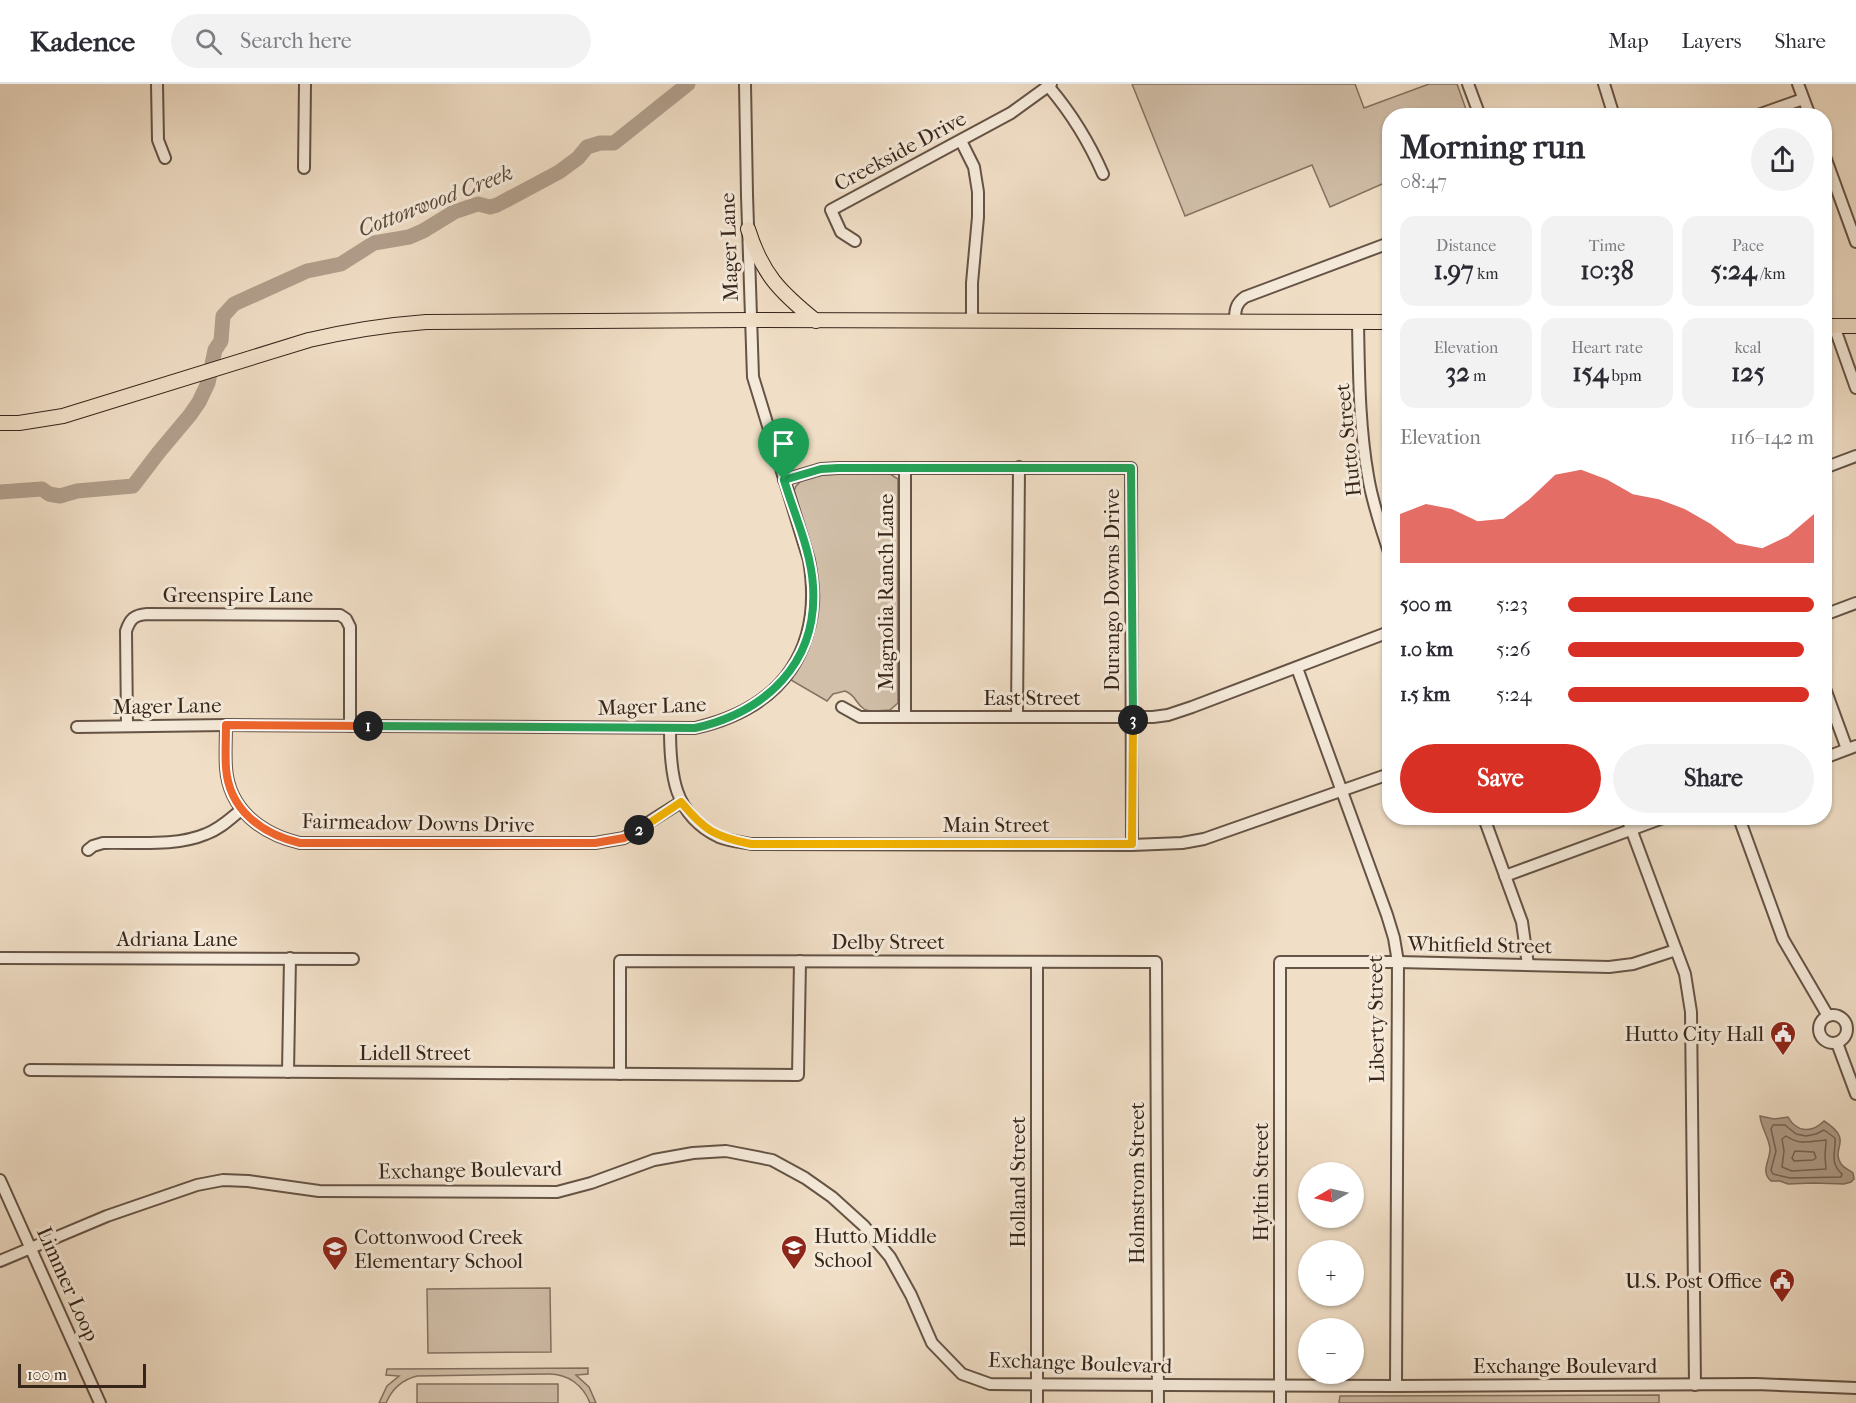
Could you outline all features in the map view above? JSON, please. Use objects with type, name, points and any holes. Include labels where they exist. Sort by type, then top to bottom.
[{"type":"main road","points":[[748,229],[756,254],[768,274],[816,321]]},
{"type":"main road","points":[[0,423],[53,418],[169,385],[309,340],[343,332],[426,322],[751,320],[1382,322]]},
{"type":"main road","points":[[1832,326],[1856,326]]},
{"type":"street","points":[[157,84],[158,140],[165,158]]},
{"type":"street","points":[[304,168],[305,84]]},
{"type":"street","name":"Mager Lane","points":[[77,726],[695,728],[738,715],[759,702],[777,686],[798,659],[813,608],[813,586],[809,560],[753,377],[746,84]]},
{"type":"street","points":[[1468,84],[1477,108]]},
{"type":"street","points":[[1604,84],[1612,108]]},
{"type":"street","points":[[1798,84],[1807,108]]},
{"type":"street","points":[[1050,85],[1089,142],[1103,174]]},
{"type":"street","name":"Creekside Drive","points":[[855,241],[841,232],[831,210],[1011,113],[1050,85]]},
{"type":"street","points":[[1778,108],[1803,99]]},
{"type":"street","points":[[961,141],[974,167],[978,192],[972,321]]},
{"type":"street","points":[[1832,176],[1856,242]]},
{"type":"street","points":[[1235,320],[1238,301],[1245,297],[1382,246]]},
{"type":"street","name":"Hutto Street","points":[[1358,322],[1360,413],[1368,476],[1382,531]]},
{"type":"street","points":[[1832,333],[1856,388]]},
{"type":"street","points":[[1832,465],[1856,456]]},
{"type":"street","points":[[1017,717],[1019,467]]},
{"type":"street","name":"Magnolia Ranch Lane","points":[[905,468],[905,717]]},
{"type":"street","name":"Durango Downs Drive","points":[[784,480],[821,469],[1131,468],[1132,844]]},
{"type":"street","points":[[1832,612],[1856,603]]},
{"type":"street","name":"Greenspire Lane","points":[[127,726],[126,632],[130,620],[136,615],[147,614],[340,615],[346,619],[350,627],[350,726]]},
{"type":"street","name":"East Street","points":[[842,707],[860,717],[1133,718],[1168,715],[1382,635]]},
{"type":"street","name":"Liberty Street","points":[[1297,668],[1387,915],[1398,962],[1396,1386]]},
{"type":"street","points":[[1832,704],[1851,748],[1832,755]]},
{"type":"street","name":"Fairmeadow Downs Drive","points":[[226,725],[226,769],[235,800],[241,810],[255,824],[272,834],[300,843],[595,843],[624,838],[681,802]]},
{"type":"street","name":"Main Street","points":[[670,729],[672,780],[681,802],[696,820],[719,837],[751,844],[1182,843],[1204,839],[1382,776]]},
{"type":"street","points":[[88,850],[103,843],[171,842],[190,839],[224,824],[241,810]]},
{"type":"street","points":[[1487,825],[1522,922],[1528,965]]},
{"type":"street","points":[[1630,825],[1676,950],[1687,984],[1691,1012],[1695,1385]]},
{"type":"street","points":[[1505,876],[1643,825]]},
{"type":"street","points":[[1742,825],[1783,939],[1828,1016]]},
{"type":"street","name":"Whitfield Street","points":[[1280,962],[1609,967],[1633,964],[1676,950]]},
{"type":"street","name":"Adriana Lane","points":[[0,958],[353,958]]},
{"type":"street","points":[[288,1072],[290,958]]},
{"type":"street","name":"Delby Street","points":[[620,1074],[620,961],[1156,962]]},
{"type":"street","name":"Lidell Street","points":[[30,1070],[798,1075],[800,961]]},
{"type":"street","name":"Holland Street","points":[[1037,962],[1037,1403]]},
{"type":"street","name":"Holmstrom Street","points":[[1156,962],[1158,1403]]},
{"type":"street","name":"Hyltin Street","points":[[1280,962],[1280,1403]]},
{"type":"street","points":[[1849,1025],[1836,1015],[1828,1016],[1823,1018],[1819,1027],[1820,1036],[1827,1043],[1837,1043],[1844,1038],[1856,1015]]},
{"type":"street","points":[[1837,1043],[1856,1094]]},
{"type":"street","name":"Exchange Boulevard","points":[[0,1261],[107,1216],[197,1185],[224,1180],[319,1191],[557,1192],[591,1183],[654,1160],[693,1153],[726,1151],[772,1160],[805,1178],[832,1197],[864,1226],[891,1257],[932,1343],[962,1374],[990,1384],[1396,1386],[1756,1384],[1856,1388]]},
{"type":"street","name":"Limmer Loop","points":[[0,1180],[100,1403]]},
{"type":"shaded area","points":[[1132,84],[1355,84],[1364,108],[1429,84],[1457,84],[1466,108],[1382,108],[1382,184],[1330,207],[1312,165],[1185,216]]},
{"type":"shaded area","points":[[839,474],[890,474],[898,479],[898,703],[890,710],[867,710],[845,691],[833,694],[827,701],[791,680],[806,654],[815,631],[819,608],[816,564],[794,491],[800,482],[806,479]]},
{"type":"shaded area","points":[[550,1288],[551,1352],[428,1353],[427,1289]]},
{"type":"shaded area","points":[[588,1368],[588,1374],[576,1375],[589,1387],[596,1403],[590,1403],[579,1386],[568,1378],[549,1374],[417,1376],[398,1386],[386,1403],[379,1403],[387,1386],[399,1376],[386,1375],[387,1369]]},
{"type":"shaded area","points":[[417,1384],[558,1384],[558,1403],[417,1403]]},
{"type":"shaded area","points":[[1659,1395],[1659,1403],[1339,1403],[1340,1396]]},
{"type":"water","points":[[1760,1116],[1774,1119],[1788,1117],[1796,1126],[1805,1129],[1815,1128],[1824,1121],[1838,1134],[1840,1144],[1838,1158],[1842,1165],[1853,1173],[1854,1179],[1844,1184],[1788,1184],[1771,1181],[1766,1173],[1770,1149]]},
{"type":"waterway","name":"Cottonwood Creek","points":[[0,492],[42,489],[49,494],[60,496],[77,491],[133,486],[199,402],[208,383],[215,350],[221,341],[223,316],[234,304],[307,271],[341,264],[374,243],[409,237],[454,212],[478,204],[490,207],[497,205],[559,172],[578,158],[587,147],[600,143],[614,143],[688,84]]},
{"type":"place","name":"Hutto City Hall","points":[[1783,1057]]},
{"type":"place","name":"Hutto Middle School","points":[[794,1271]]},
{"type":"place","name":"Cottonwood Creek Elementary School","points":[[335,1272]]},
{"type":"place","name":"U.S. Post Office","points":[[1782,1304]]},
{"type":"route","points":[[838,468],[1131,468],[1132,844],[751,844],[719,837],[696,820],[681,802],[624,838],[595,843],[300,843],[272,834],[255,824],[235,800],[226,769],[226,725],[670,729],[695,728],[738,715],[759,702],[777,686],[798,659],[807,637],[813,608],[813,586],[809,560],[784,480],[821,469],[838,468]]}]
